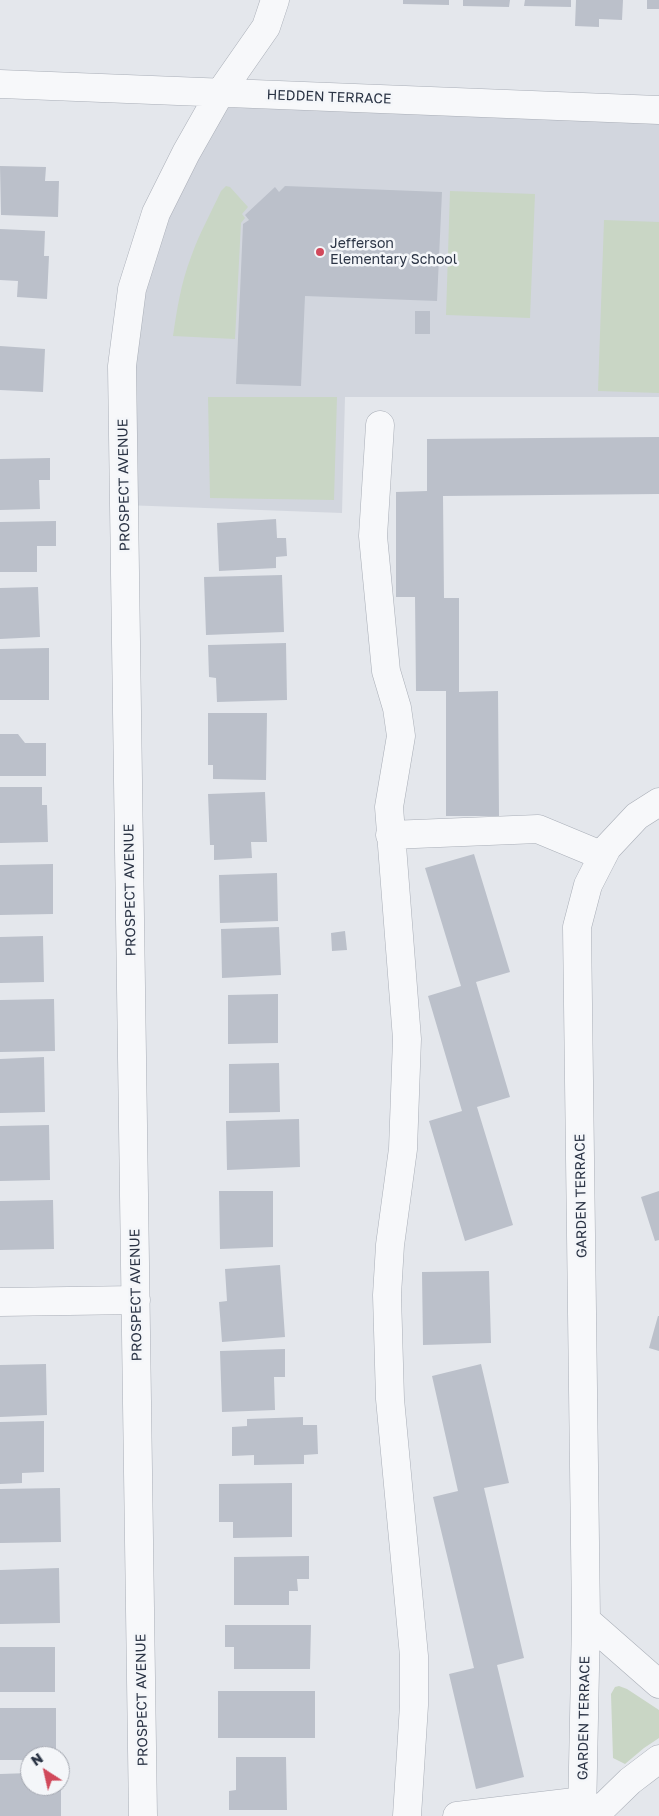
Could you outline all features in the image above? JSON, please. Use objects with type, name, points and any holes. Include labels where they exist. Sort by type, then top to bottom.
[{"type":"street","name":"PROSPECT AVENUE","points":[[143,1816],[122,366],[132,290],[156,213],[186,153],[220,93],[266,28],[275,0]]},
{"type":"street","name":"HEDDEN TERRACE","points":[[0,84],[659,110]]},
{"type":"street","points":[[380,425],[373,536],[386,671],[397,708],[401,736],[389,807],[407,1039],[404,1149],[390,1245],[387,1295],[390,1399],[414,1656],[414,1705],[407,1816]]},
{"type":"street","name":"GARDEN TERRACE","points":[[586,1811],[586,1620],[577,927],[588,885],[607,848],[637,816],[659,802]]},
{"type":"street","points":[[390,835],[538,828],[602,856]]},
{"type":"street","points":[[0,1302],[136,1300]]},
{"type":"street","points":[[586,1620],[659,1684]]},
{"type":"street","points":[[457,1816],[586,1811],[659,1759]]},
{"type":"shaded area","points":[[220,93],[659,110],[659,397],[345,397],[342,513],[124,505],[132,289]]},
{"type":"green space","points":[[226,186],[230,187],[248,207],[242,214],[245,218],[241,223],[235,339],[173,336],[180,296],[194,248],[221,191]]},
{"type":"green space","points":[[450,191],[535,194],[530,318],[446,315]]},
{"type":"green space","points":[[604,220],[659,222],[659,393],[598,391]]},
{"type":"green space","points":[[208,397],[337,397],[334,500],[210,498]]},
{"type":"green space","points":[[619,1686],[627,1689],[659,1710],[659,1738],[625,1764],[613,1758],[611,1694],[615,1687]]},
{"type":"building","points":[[403,0],[449,0],[449,5],[403,4]]},
{"type":"building","points":[[463,0],[510,0],[509,7],[463,6]]},
{"type":"building","points":[[525,0],[571,0],[571,7],[524,6]]},
{"type":"building","points":[[576,0],[623,0],[622,20],[599,19],[599,27],[575,26]]},
{"type":"building","points":[[647,0],[659,0],[659,9],[647,9]]},
{"type":"building","points":[[0,166],[46,167],[45,181],[59,181],[58,217],[1,215]]},
{"type":"building","points":[[285,186],[442,192],[437,301],[305,296],[301,386],[236,384],[243,224],[249,220],[245,215],[275,187],[279,192]]},
{"type":"building","points":[[0,229],[45,231],[44,256],[49,256],[47,299],[17,297],[18,281],[0,280]]},
{"type":"building","points":[[415,311],[430,311],[430,334],[415,334]]},
{"type":"building","points":[[0,346],[45,349],[43,392],[0,390]]},
{"type":"building","points":[[659,437],[659,494],[443,496],[444,598],[459,598],[459,692],[498,691],[499,816],[446,816],[446,691],[416,691],[415,597],[396,597],[396,492],[427,491],[427,439]]},
{"type":"building","points":[[50,458],[50,480],[39,480],[40,509],[0,510],[0,459]]},
{"type":"building","points":[[276,519],[277,538],[286,538],[287,556],[276,557],[276,568],[219,571],[217,523]]},
{"type":"building","points":[[56,521],[56,546],[37,546],[37,572],[0,572],[0,522]]},
{"type":"building","points":[[282,575],[284,632],[206,635],[204,577]]},
{"type":"building","points":[[38,587],[40,637],[0,639],[0,588]]},
{"type":"building","points":[[286,643],[287,700],[217,702],[216,678],[209,677],[208,645]]},
{"type":"building","points":[[49,648],[49,700],[0,700],[0,649]]},
{"type":"building","points":[[208,713],[267,713],[266,780],[213,779],[213,765],[208,765]]},
{"type":"building","points":[[0,734],[18,734],[25,743],[46,743],[46,776],[0,776]]},
{"type":"building","points":[[0,787],[42,787],[42,805],[47,805],[48,842],[0,843]]},
{"type":"building","points":[[265,792],[267,842],[251,842],[252,858],[214,860],[214,845],[210,845],[208,794]]},
{"type":"building","points":[[474,854],[510,972],[476,982],[510,1097],[477,1107],[513,1225],[465,1241],[429,1121],[462,1111],[428,996],[461,986],[425,868]]},
{"type":"building","points":[[53,864],[53,914],[0,915],[0,865]]},
{"type":"building","points":[[277,873],[278,921],[220,923],[219,875]]},
{"type":"building","points":[[279,927],[281,975],[222,978],[221,929]]},
{"type":"building","points":[[345,931],[347,950],[332,951],[331,933]]},
{"type":"building","points":[[43,936],[44,982],[0,983],[0,937]]},
{"type":"building","points":[[278,994],[278,1043],[228,1044],[228,995]]},
{"type":"building","points":[[54,999],[55,1051],[0,1052],[0,1000]]},
{"type":"building","points":[[44,1057],[45,1112],[0,1113],[0,1059]]},
{"type":"building","points":[[279,1063],[280,1112],[229,1113],[229,1064]]},
{"type":"building","points":[[299,1119],[300,1167],[227,1170],[226,1121]]},
{"type":"building","points":[[49,1125],[50,1180],[0,1181],[0,1126]]},
{"type":"building","points":[[219,1191],[273,1191],[273,1247],[220,1249]]},
{"type":"building","points":[[659,1191],[659,1240],[655,1241],[641,1197]]},
{"type":"building","points":[[53,1200],[54,1249],[0,1250],[0,1201]]},
{"type":"building","points":[[280,1265],[285,1337],[222,1342],[219,1302],[227,1301],[225,1269]]},
{"type":"building","points":[[489,1271],[491,1343],[423,1345],[422,1272]]},
{"type":"building","points":[[659,1316],[659,1351],[649,1348]]},
{"type":"building","points":[[285,1349],[285,1377],[274,1377],[275,1410],[222,1412],[220,1351]]},
{"type":"building","points":[[46,1364],[47,1415],[0,1417],[0,1365]]},
{"type":"building","points":[[481,1364],[509,1483],[484,1488],[524,1658],[497,1665],[524,1777],[476,1789],[449,1674],[474,1668],[433,1497],[458,1491],[432,1376]]},
{"type":"building","points":[[303,1417],[303,1425],[317,1425],[318,1454],[304,1455],[304,1464],[254,1465],[254,1455],[232,1456],[232,1427],[247,1426],[247,1419]]},
{"type":"building","points":[[44,1421],[44,1472],[22,1473],[22,1483],[0,1484],[0,1422]]},
{"type":"building","points":[[292,1483],[292,1537],[233,1538],[233,1522],[219,1522],[219,1484]]},
{"type":"building","points":[[60,1488],[61,1542],[0,1543],[0,1489]]},
{"type":"building","points":[[309,1556],[309,1579],[297,1579],[298,1591],[289,1591],[289,1605],[234,1605],[234,1557]]},
{"type":"building","points":[[59,1568],[60,1623],[0,1624],[0,1570]]},
{"type":"building","points":[[225,1625],[311,1625],[310,1669],[234,1669],[234,1647],[225,1647]]},
{"type":"building","points":[[0,1647],[55,1647],[55,1692],[0,1692]]},
{"type":"building","points":[[218,1691],[315,1691],[315,1738],[218,1738]]},
{"type":"building","points":[[0,1708],[56,1708],[56,1746],[20,1746],[20,1760],[0,1760]]},
{"type":"building","points":[[236,1757],[286,1757],[287,1810],[229,1810],[229,1791],[236,1790]]},
{"type":"building","points":[[20,1773],[20,1796],[61,1796],[61,1816],[0,1816],[0,1774]]},
{"type":"place","name":"Jefferson Elementary School","points":[[320,252]]}]
